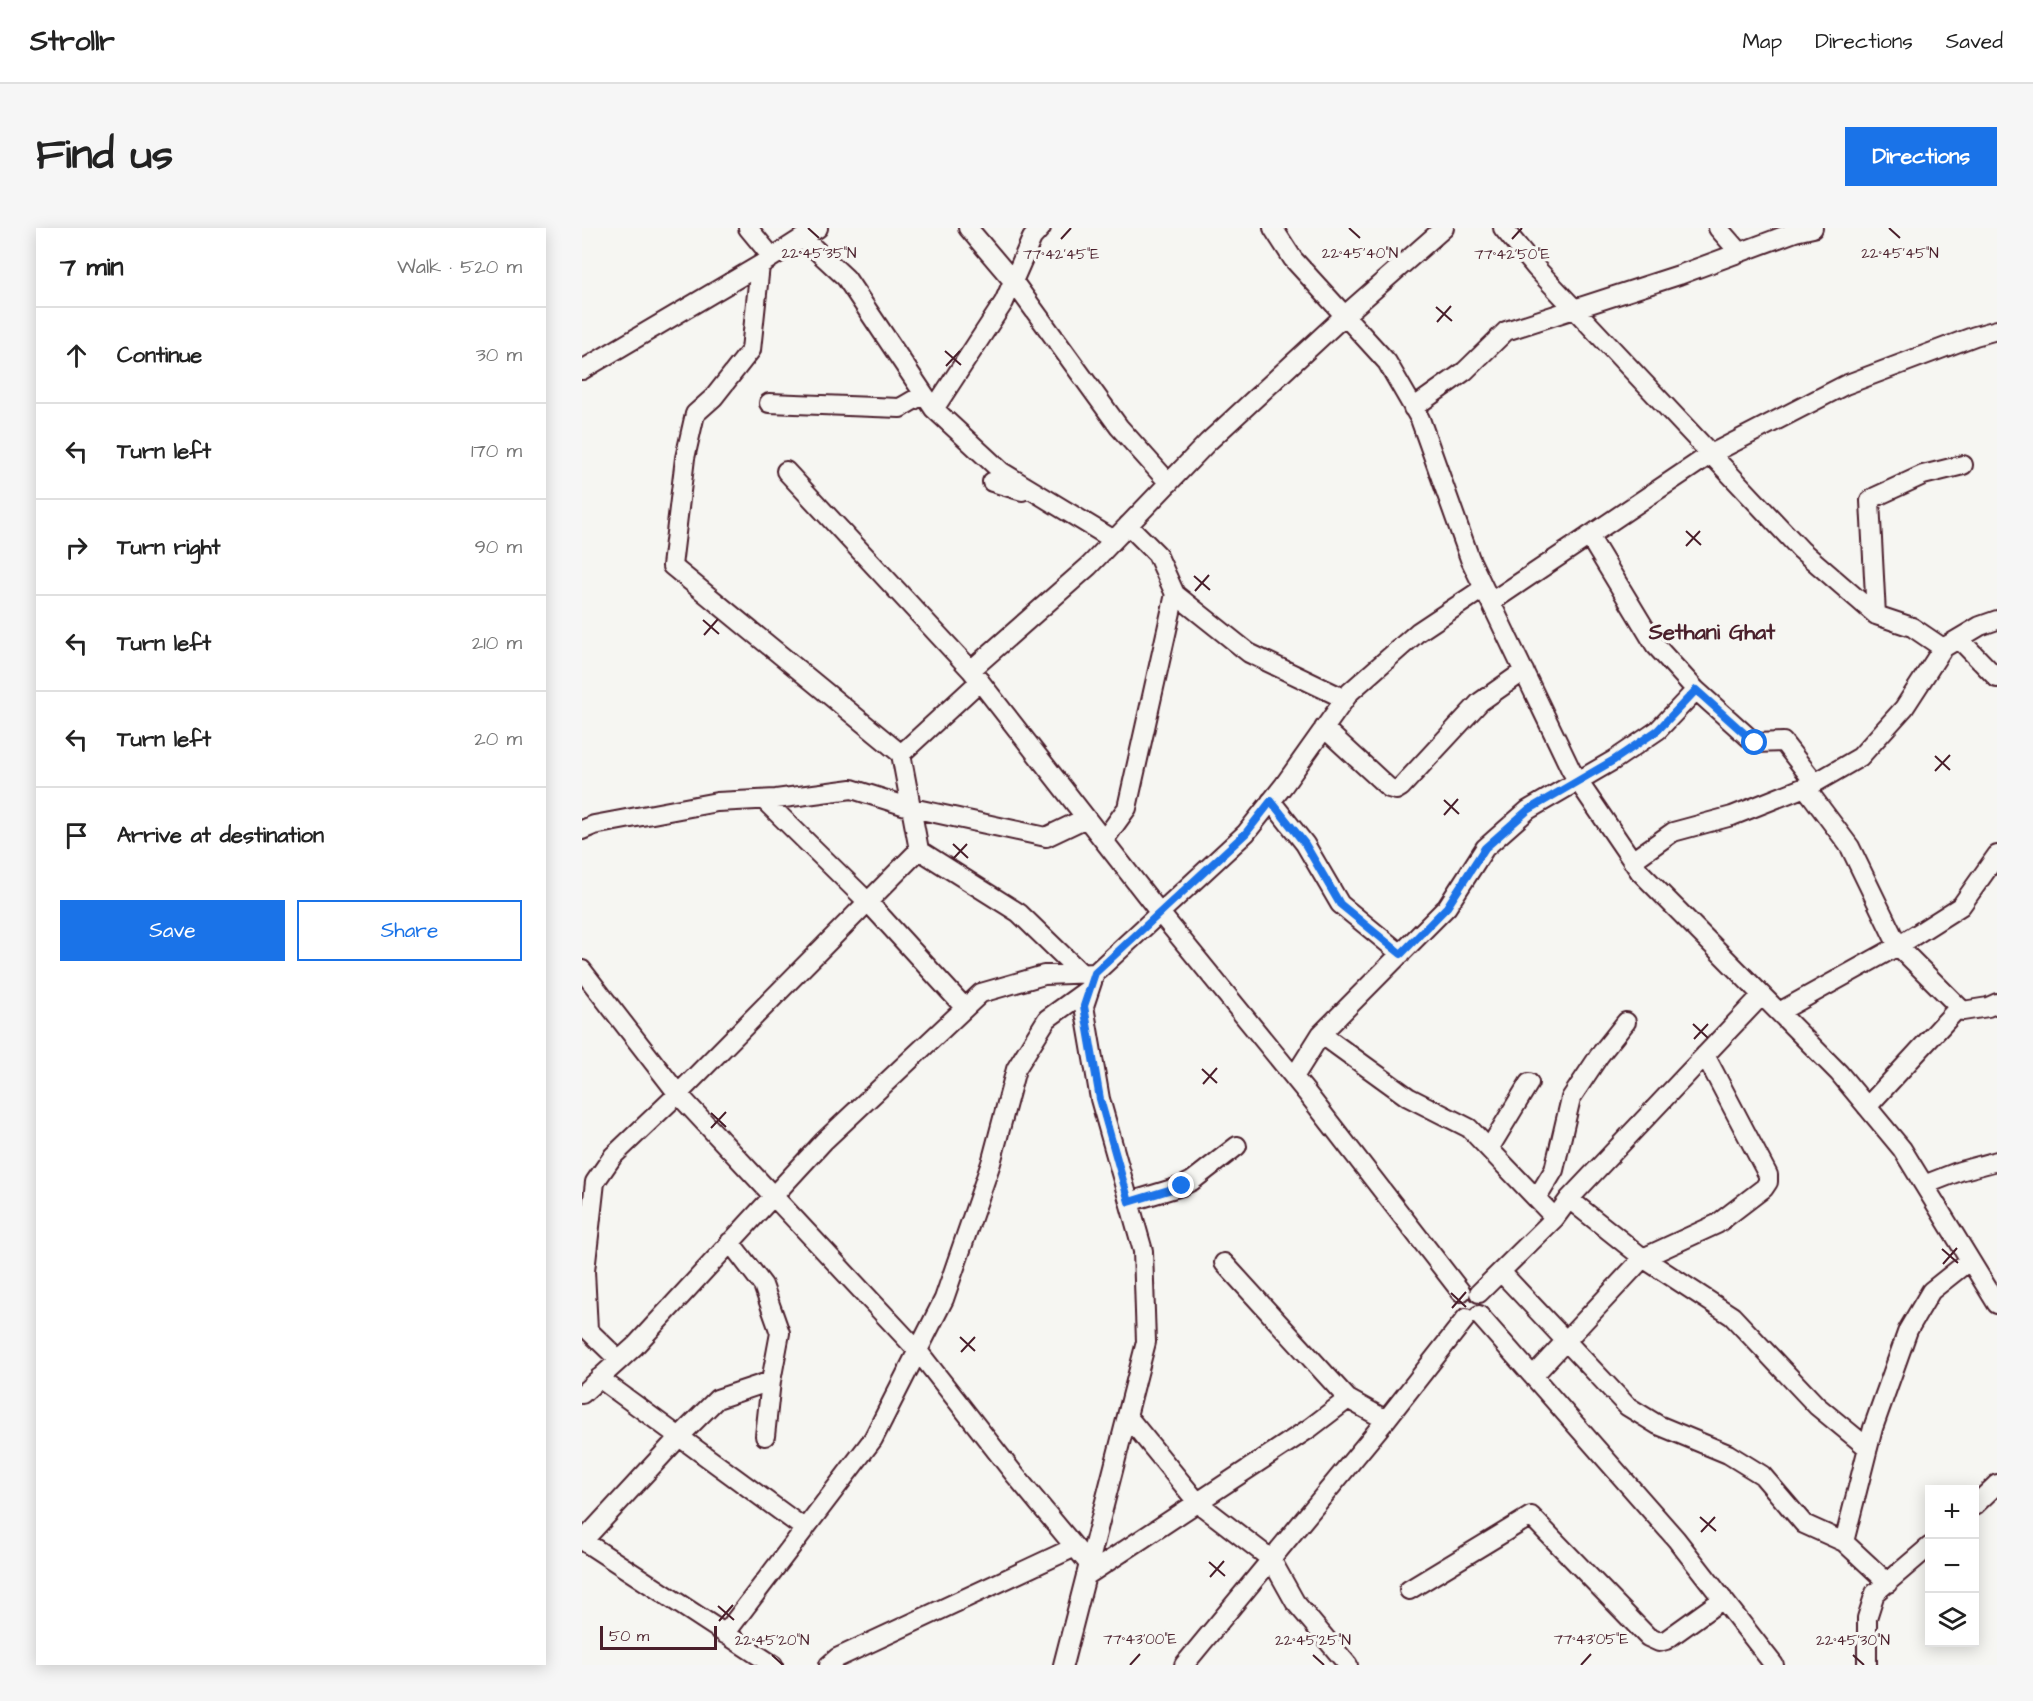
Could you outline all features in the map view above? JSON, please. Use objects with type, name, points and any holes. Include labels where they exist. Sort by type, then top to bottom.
[{"type":"street","points":[[749,228],[766,261],[751,350],[714,397],[695,414],[685,459],[672,566],[901,754],[919,850],[1019,913],[1089,978]]},
{"type":"street","points":[[968,228],[1013,281],[1119,427],[1169,483]]},
{"type":"street","points":[[769,403],[900,408],[929,401],[1004,302],[1032,238],[1041,228]]},
{"type":"street","points":[[1273,228],[1293,259],[1387,362],[1420,419],[1470,559],[1578,781],[1640,872],[1839,1073],[1902,1149],[1997,1304]]},
{"type":"street","points":[[901,754],[976,675],[1089,566],[1208,442],[1344,316],[1444,228]]},
{"type":"street","points":[[1503,228],[1536,268],[1801,550],[1876,615],[1912,627],[1943,648]]},
{"type":"street","points":[[1718,228],[1739,252]]},
{"type":"street","points":[[1413,408],[1465,371],[1506,332],[1795,232],[1814,228]]},
{"type":"street","points":[[582,370],[810,233],[846,278],[929,401],[1002,472],[1114,540]]},
{"type":"street","points":[[725,1634],[873,1439],[944,1299],[991,1162],[1016,1069],[1047,1018],[1246,833],[1350,692],[1418,632],[1589,536],[1711,454],[1845,385],[1975,336],[1997,330]]},
{"type":"street","points":[[1876,615],[1870,501],[1923,475],[1963,465]]},
{"type":"street","points":[[786,471],[976,675],[1160,913],[1470,1293],[1483,1302],[1184,1665]]},
{"type":"street","points":[[992,482],[1043,497]]},
{"type":"street","points":[[1128,525],[1157,554],[1175,594],[1250,653],[1345,699]]},
{"type":"street","points":[[1589,536],[1655,645],[1696,690],[1755,743],[1783,742],[1850,847],[1898,946],[1963,1011],[1988,1007],[1997,1003]]},
{"type":"street","points":[[1104,840],[1127,808],[1175,594]]},
{"type":"street","points":[[1632,861],[1673,832],[1732,816],[1810,785],[1860,757],[1904,708],[1943,648],[1980,626],[1997,620]]},
{"type":"street","points":[[1959,639],[1997,678]]},
{"type":"street","points":[[1324,728],[1389,788],[1396,790],[1480,702],[1524,671]]},
{"type":"street","points":[[1294,1077],[1322,1034],[1447,907],[1485,848],[1528,810],[1614,760],[1658,730],[1696,690]]},
{"type":"street","points":[[582,830],[594,825],[717,802],[764,800],[852,789],[912,808],[1046,837],[1086,818]]},
{"type":"street","points":[[764,800],[868,902],[965,1008]]},
{"type":"street","points":[[1271,801],[1305,844],[1340,904],[1401,954]]},
{"type":"street","points":[[619,1360],[588,1330],[585,1271],[588,1180],[678,1094],[919,850]]},
{"type":"street","points":[[1779,1012],[1898,946],[1961,906],[1997,855]]},
{"type":"street","points":[[582,970],[678,1094],[918,1352],[1075,1547],[1087,1569]]},
{"type":"street","points":[[805,1529],[679,1437],[589,1383],[619,1360],[824,1141],[981,993],[1044,975],[1089,978]]},
{"type":"street","points":[[1063,1665],[1146,1342],[1143,1251],[1100,1099],[1084,1006],[1089,978]]},
{"type":"street","points":[[1762,995],[1569,1199],[1555,1218],[1501,1272],[1456,1300],[1456,1309],[1472,1316],[1533,1376],[1676,1539],[1774,1665]]},
{"type":"street","points":[[1866,1107],[1959,1007]]},
{"type":"street","points":[[1536,1198],[1554,1170],[1571,1098],[1599,1056],[1626,1022]]},
{"type":"street","points":[[1322,1034],[1408,1097],[1469,1128],[1555,1218]]},
{"type":"street","points":[[1533,1376],[1643,1258],[1717,1224],[1764,1188],[1768,1182],[1768,1175],[1705,1055]]},
{"type":"street","points":[[1489,1149],[1529,1083]]},
{"type":"street","points":[[1129,1202],[1192,1181],[1237,1146]]},
{"type":"street","points":[[1924,1185],[1960,1171],[1997,1161]]},
{"type":"street","points":[[1569,1199],[1643,1258],[1732,1316],[1817,1406],[1868,1448]]},
{"type":"street","points":[[730,1242],[763,1285],[780,1333],[771,1381],[765,1436]]},
{"type":"street","points":[[1844,1542],[1873,1428],[1908,1330],[1931,1291],[1970,1260]]},
{"type":"street","points":[[1224,1263],[1348,1399],[1386,1420]]},
{"type":"street","points":[[1501,1272],[1627,1406],[1658,1425],[1728,1454],[1762,1475],[1804,1524],[1844,1542],[1887,1583]]},
{"type":"street","points":[[771,1381],[717,1399],[583,1540],[773,1665]]},
{"type":"street","points":[[1087,1569],[1198,1503],[1311,1428],[1348,1399]]},
{"type":"street","points":[[1126,1416],[1198,1503],[1271,1559],[1295,1602],[1348,1665]]},
{"type":"street","points":[[1979,1501],[1997,1484]]},
{"type":"street","points":[[1409,1590],[1531,1516],[1648,1636],[1659,1642],[1666,1640],[1723,1599]]},
{"type":"street","points":[[829,1665],[837,1658],[1075,1547]]},
{"type":"street","points":[[1867,1665],[1867,1618],[1875,1593],[1925,1550]]},
{"type":"district","name":"Sethani Ghat","points":[[1712,631]]},
{"type":"route","points":[[1182,1186],[1129,1202],[1100,1099],[1084,1006],[1095,973],[1246,833],[1271,801],[1305,844],[1340,904],[1401,954],[1447,907],[1485,848],[1528,810],[1614,760],[1658,730],[1696,690],[1755,743]]}]
